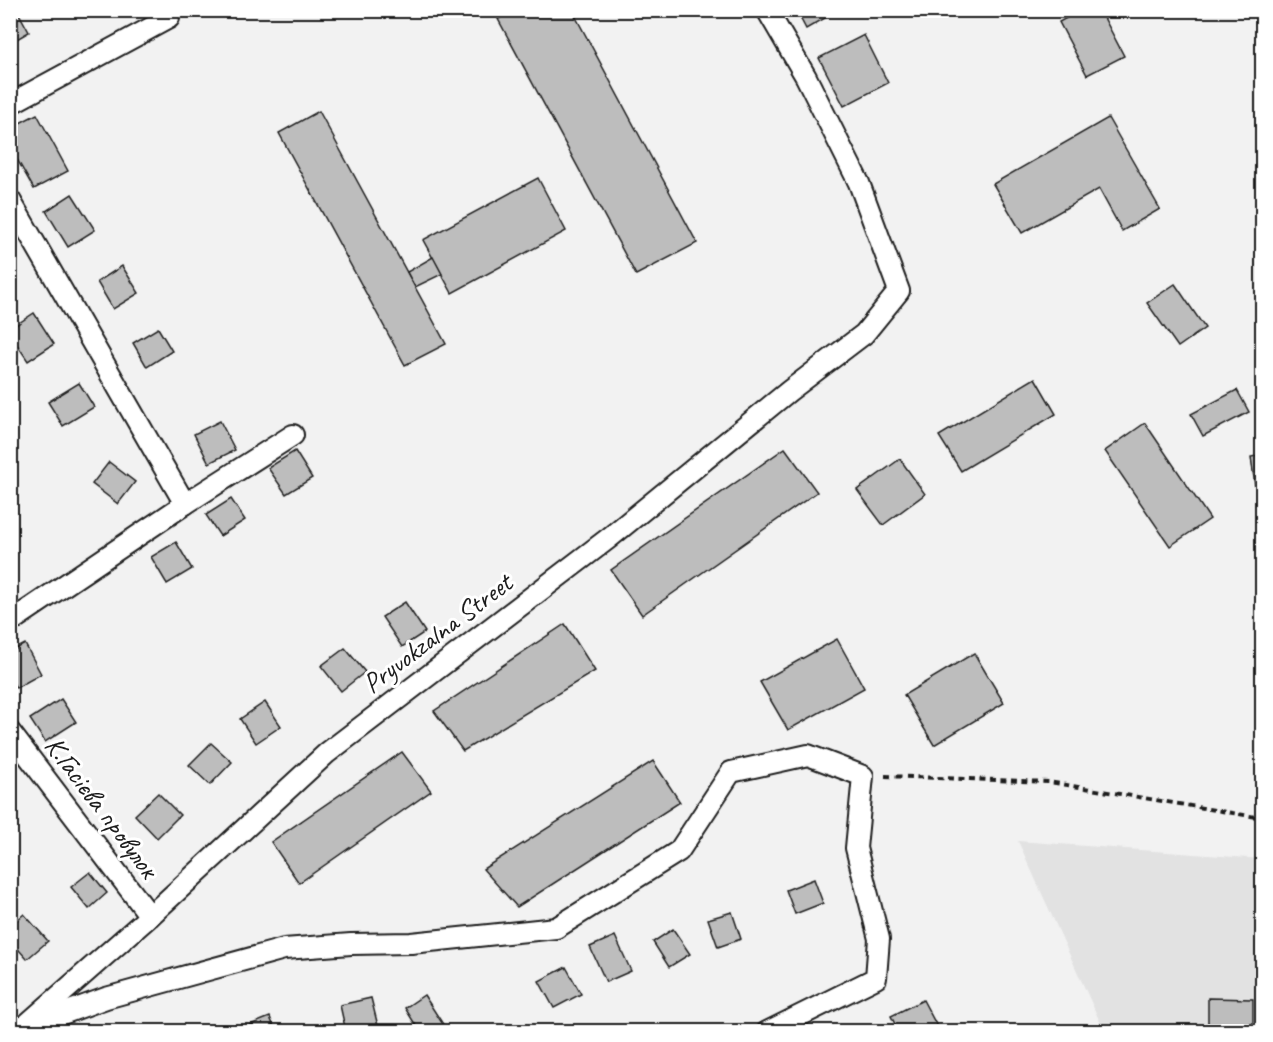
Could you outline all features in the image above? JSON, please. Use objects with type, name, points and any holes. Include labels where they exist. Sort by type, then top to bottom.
[{"type":"street","name":"Pryvokzalna Street","points":[[20,1030],[150,916],[327,753],[609,538],[789,391],[864,334],[899,291],[860,183],[806,77],[767,10]]},
{"type":"street","points":[[10,104],[167,14]]},
{"type":"street","points":[[10,200],[185,504]]},
{"type":"street","points":[[10,622],[185,504],[293,435]]},
{"type":"street","name":"К.Гасієва провулок","points":[[10,732],[150,916]]},
{"type":"street","points":[[20,1030],[106,998],[284,949],[351,944],[411,943],[556,928],[679,851],[731,772],[808,755],[863,776],[856,848],[879,939],[876,978],[767,1032]]},
{"type":"path","points":[[863,776],[1049,782],[1263,818]]},
{"type":"shaded area","points":[[1018,841],[1262,859],[1262,1031],[1091,1031],[1101,1024]]},
{"type":"building","points":[[10,10],[17,10],[29,32],[10,43]]},
{"type":"building","points":[[515,10],[572,10],[697,243],[636,275],[498,19]]},
{"type":"building","points":[[796,10],[839,10],[806,29]]},
{"type":"building","points":[[1081,10],[1100,10],[1124,56],[1087,75],[1059,22]]},
{"type":"building","points":[[864,35],[888,83],[844,106],[819,58]]},
{"type":"building","points":[[319,111],[446,344],[405,365],[279,133]]},
{"type":"building","points":[[37,114],[68,171],[34,189],[10,147],[10,128]]},
{"type":"building","points":[[1108,118],[1160,209],[1122,231],[1099,189],[1022,233],[993,184]]},
{"type":"building","points":[[538,178],[566,231],[452,293],[423,240]]},
{"type":"building","points":[[72,194],[95,230],[68,247],[46,211]]},
{"type":"building","points":[[433,257],[442,274],[415,287],[407,272]]},
{"type":"building","points":[[122,266],[139,293],[113,309],[97,282]]},
{"type":"building","points":[[1175,284],[1205,328],[1178,347],[1147,303]]},
{"type":"building","points":[[34,313],[54,344],[28,361],[10,334],[10,329]]},
{"type":"building","points":[[158,328],[172,351],[147,367],[133,343]]},
{"type":"building","points":[[1035,378],[1056,414],[961,471],[939,436]]},
{"type":"building","points":[[79,383],[94,407],[63,426],[48,402]]},
{"type":"building","points":[[1237,390],[1249,412],[1203,436],[1191,414]]},
{"type":"building","points":[[220,421],[235,450],[209,463],[194,434]]},
{"type":"building","points":[[1145,423],[1210,519],[1170,546],[1105,451]]},
{"type":"building","points":[[785,448],[817,492],[642,615],[611,570]]},
{"type":"building","points":[[295,451],[312,478],[286,494],[268,468]]},
{"type":"building","points":[[1262,455],[1262,507],[1258,507],[1251,457]]},
{"type":"building","points":[[900,459],[925,494],[883,525],[857,490]]},
{"type":"building","points":[[109,462],[135,482],[118,504],[92,484]]},
{"type":"building","points":[[231,499],[245,520],[220,536],[206,515]]},
{"type":"building","points":[[176,542],[192,569],[167,584],[151,557]]},
{"type":"building","points":[[405,602],[425,632],[402,647],[382,617]]},
{"type":"building","points":[[565,624],[595,671],[463,751],[434,711]]},
{"type":"building","points":[[837,639],[864,688],[788,730],[760,682]]},
{"type":"building","points":[[25,644],[41,674],[16,688],[10,678],[10,652]]},
{"type":"building","points":[[345,648],[365,672],[341,691],[321,666]]},
{"type":"building","points":[[974,653],[1004,703],[934,745],[904,695]]},
{"type":"building","points":[[61,699],[76,722],[45,742],[30,719]]},
{"type":"building","points":[[265,702],[281,726],[256,743],[240,719]]},
{"type":"building","points":[[211,743],[232,762],[210,785],[189,765]]},
{"type":"building","points":[[402,752],[431,791],[299,883],[271,842]]},
{"type":"building","points":[[653,761],[680,802],[517,907],[483,869]]},
{"type":"building","points":[[158,793],[180,815],[157,838],[135,815]]},
{"type":"building","points":[[90,872],[107,893],[89,909],[71,887]]},
{"type":"building","points":[[814,879],[823,903],[795,914],[786,890]]},
{"type":"building","points":[[732,912],[741,939],[718,947],[708,919]]},
{"type":"building","points":[[24,914],[48,941],[27,959],[10,940],[10,926]]},
{"type":"building","points":[[673,929],[690,954],[669,967],[653,942]]},
{"type":"building","points":[[615,936],[631,971],[606,982],[590,947]]},
{"type":"building","points":[[566,967],[581,994],[554,1008],[539,981]]},
{"type":"building","points":[[424,995],[448,1032],[420,1032],[405,1008]]},
{"type":"building","points":[[371,998],[378,1026],[346,1032],[340,1005]]},
{"type":"building","points":[[1208,998],[1253,999],[1253,1032],[1208,1032]]},
{"type":"building","points":[[923,1000],[940,1032],[899,1032],[891,1016]]},
{"type":"building","points":[[270,1017],[276,1032],[247,1032],[245,1027]]}]
